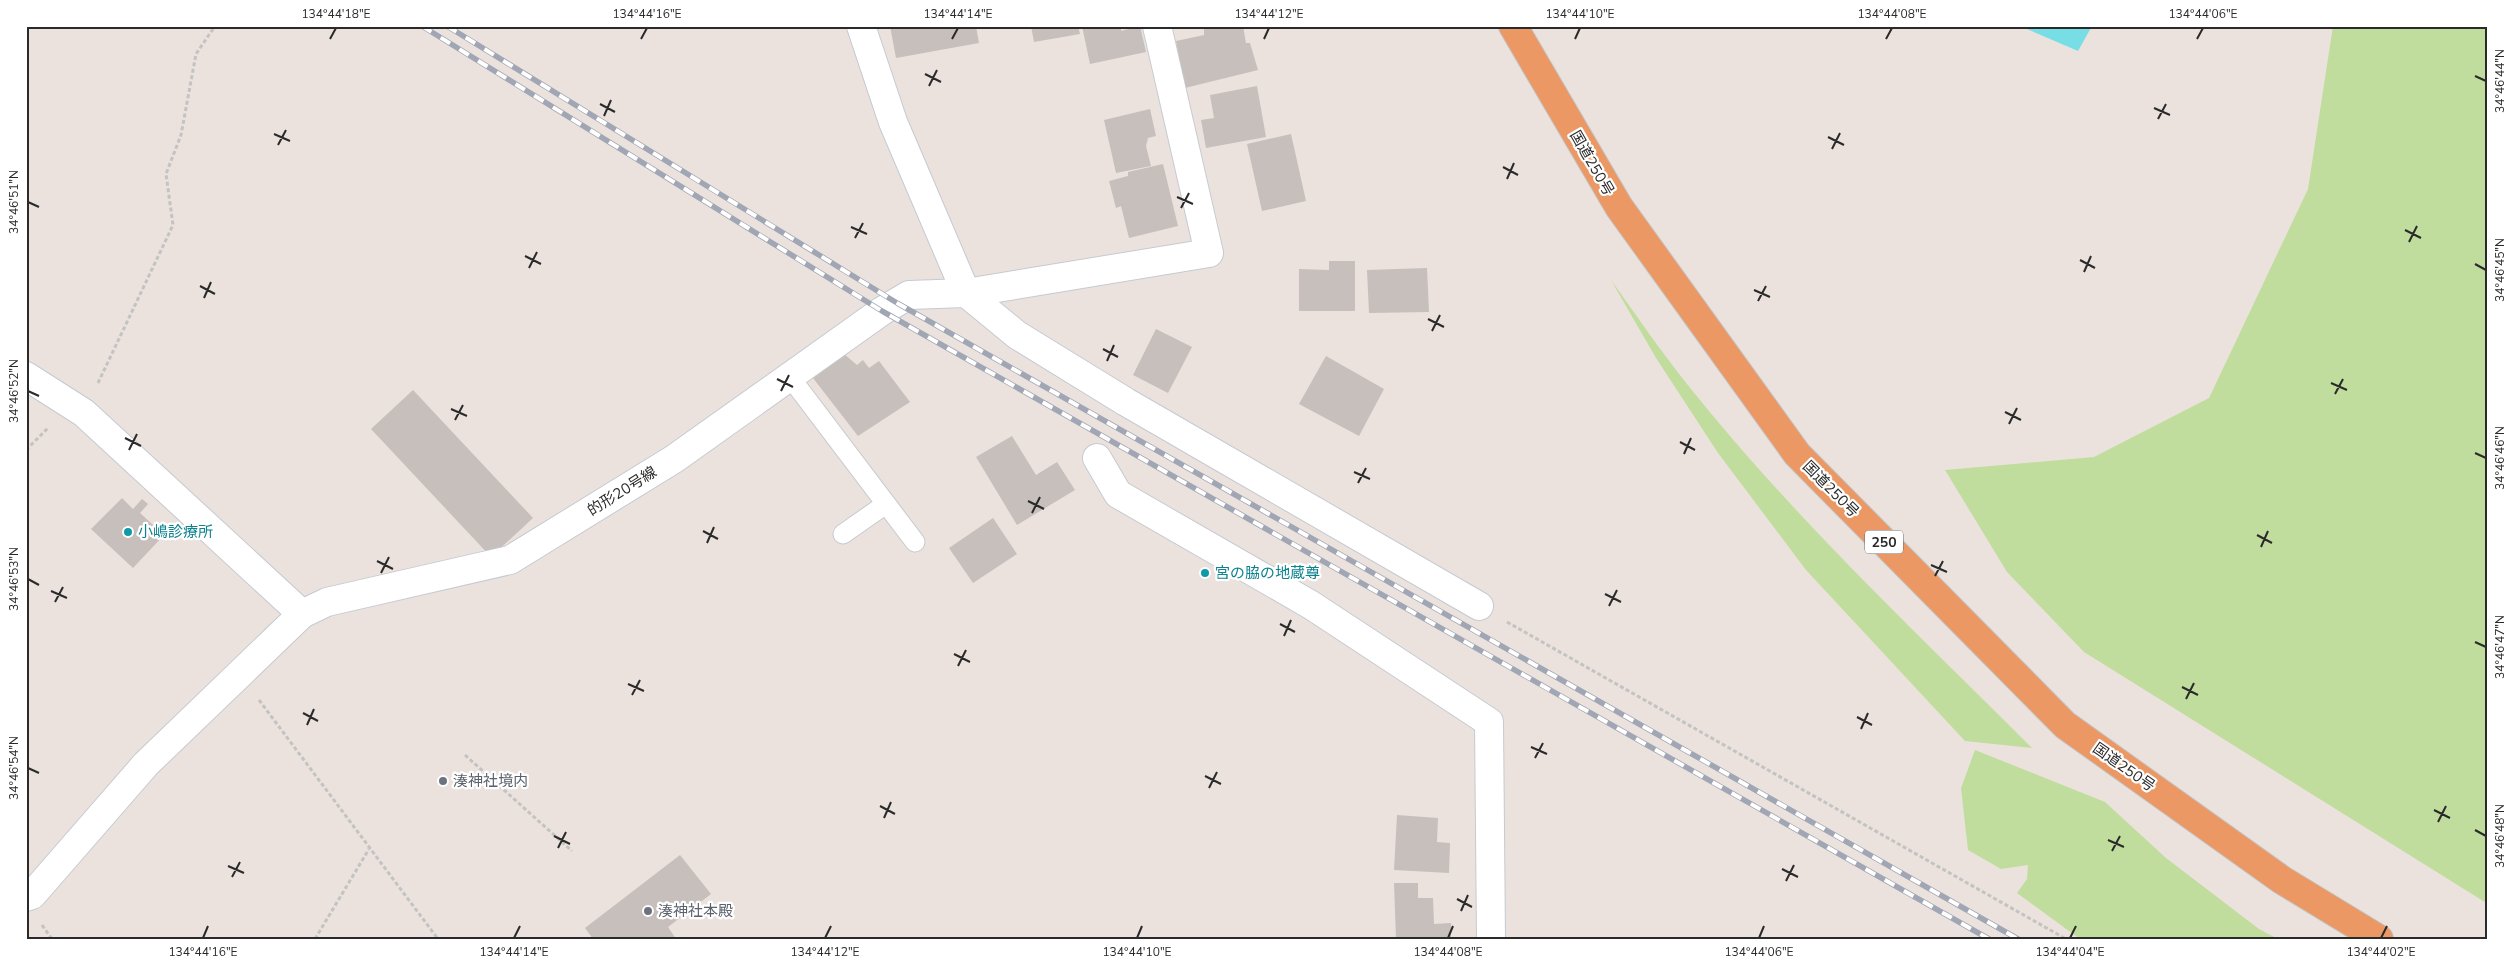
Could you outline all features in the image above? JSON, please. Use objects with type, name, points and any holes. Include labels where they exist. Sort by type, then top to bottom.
[{"type":"highway","name":"国道250号","points":[[1512,26],[1619,207],[1797,454],[2064,726],[2282,880],[2380,939]]},
{"type":"street","points":[[860,26],[893,122],[966,293],[1017,335],[1126,402],[1479,606]]},
{"type":"street","points":[[966,293],[1209,253],[1157,26]]},
{"type":"street","name":"的形20号線","points":[[26,897],[32,895],[146,764],[302,614],[327,602],[510,560],[674,459],[882,311],[909,296],[966,293]]},
{"type":"street","points":[[26,376],[84,413],[302,614]]},
{"type":"street","points":[[1097,458],[1118,494],[1312,605],[1489,722],[1491,939]]},
{"type":"lane","points":[[790,377],[915,542]]},
{"type":"lane","points":[[843,534],[886,504]]},
{"type":"path","points":[[84,413],[173,225],[166,174],[181,135],[196,54],[215,26]]},
{"type":"path","points":[[1479,606],[2066,939]]},
{"type":"path","points":[[240,674],[438,939]]},
{"type":"path","points":[[465,755],[572,851]]},
{"type":"path","points":[[315,939],[369,849]]},
{"type":"green space","points":[[2333,26],[2488,26],[2488,904],[2084,652],[2007,572],[1945,470],[2094,457],[2209,398],[2308,189]]},
{"type":"green space","points":[[1611,280],[1687,384],[1768,480],[1898,616],[2032,748],[1965,741],[1806,570],[1718,453],[1656,358]]},
{"type":"green space","points":[[1975,750],[2105,802],[2166,858],[2259,929],[2278,939],[2080,939],[2017,893],[2027,879],[2028,865],[2001,869],[1968,850],[1961,788]]},
{"type":"water","points":[[2020,26],[2092,26],[2078,51]]},
{"type":"building","points":[[890,26],[976,26],[979,43],[896,58]]},
{"type":"building","points":[[1031,26],[1078,26],[1080,34],[1034,42]]},
{"type":"building","points":[[1082,26],[1121,26],[1121,31],[1140,26],[1146,52],[1090,64]]},
{"type":"building","points":[[1218,26],[1243,26],[1246,43],[1250,43],[1258,70],[1185,88],[1176,41],[1204,35],[1204,29]]},
{"type":"building","points":[[1257,86],[1266,137],[1206,148],[1201,120],[1214,118],[1210,95]]},
{"type":"building","points":[[1150,109],[1156,136],[1148,138],[1146,146],[1151,166],[1116,173],[1104,120]]},
{"type":"building","points":[[1291,134],[1306,201],[1262,211],[1247,144]]},
{"type":"building","points":[[1163,164],[1178,226],[1129,238],[1121,206],[1116,208],[1109,181],[1128,176],[1128,172]]},
{"type":"building","points":[[1329,261],[1355,261],[1355,311],[1299,311],[1299,269],[1329,270]]},
{"type":"building","points":[[1427,268],[1429,312],[1369,313],[1367,270]]},
{"type":"building","points":[[1156,329],[1192,347],[1168,393],[1133,375]]},
{"type":"building","points":[[844,354],[857,365],[863,360],[869,368],[879,361],[910,402],[858,436],[813,378]]},
{"type":"building","points":[[1326,356],[1384,389],[1359,436],[1299,404]]},
{"type":"building","points":[[413,390],[533,518],[491,557],[371,429]]},
{"type":"building","points":[[1012,436],[1036,475],[1057,462],[1075,490],[1017,525],[976,457]]},
{"type":"building","name":"小嶋診療所","points":[[122,498],[133,509],[142,499],[148,504],[140,513],[164,535],[133,568],[91,529]]},
{"type":"building","points":[[993,518],[1017,554],[973,583],[949,548]]},
{"type":"building","points":[[1397,815],[1438,818],[1437,842],[1450,843],[1449,873],[1394,870]]},
{"type":"building","name":"湊神社本殿","points":[[680,855],[711,894],[668,927],[676,939],[593,939],[585,928]]},
{"type":"building","points":[[1394,883],[1418,883],[1418,898],[1433,898],[1434,924],[1451,923],[1451,939],[1396,939]]},
{"type":"railway","points":[[422,26],[882,311],[1989,939]]},
{"type":"railway","points":[[447,26],[897,303],[2018,939]]},
{"type":"place","name":"小嶋診療所","points":[[128,532]]},
{"type":"place","name":"宮の脇の地蔵尊","points":[[1205,573]]},
{"type":"place","name":"湊神社境内","points":[[443,781]]},
{"type":"place","name":"湊神社本殿","points":[[648,911]]}]
